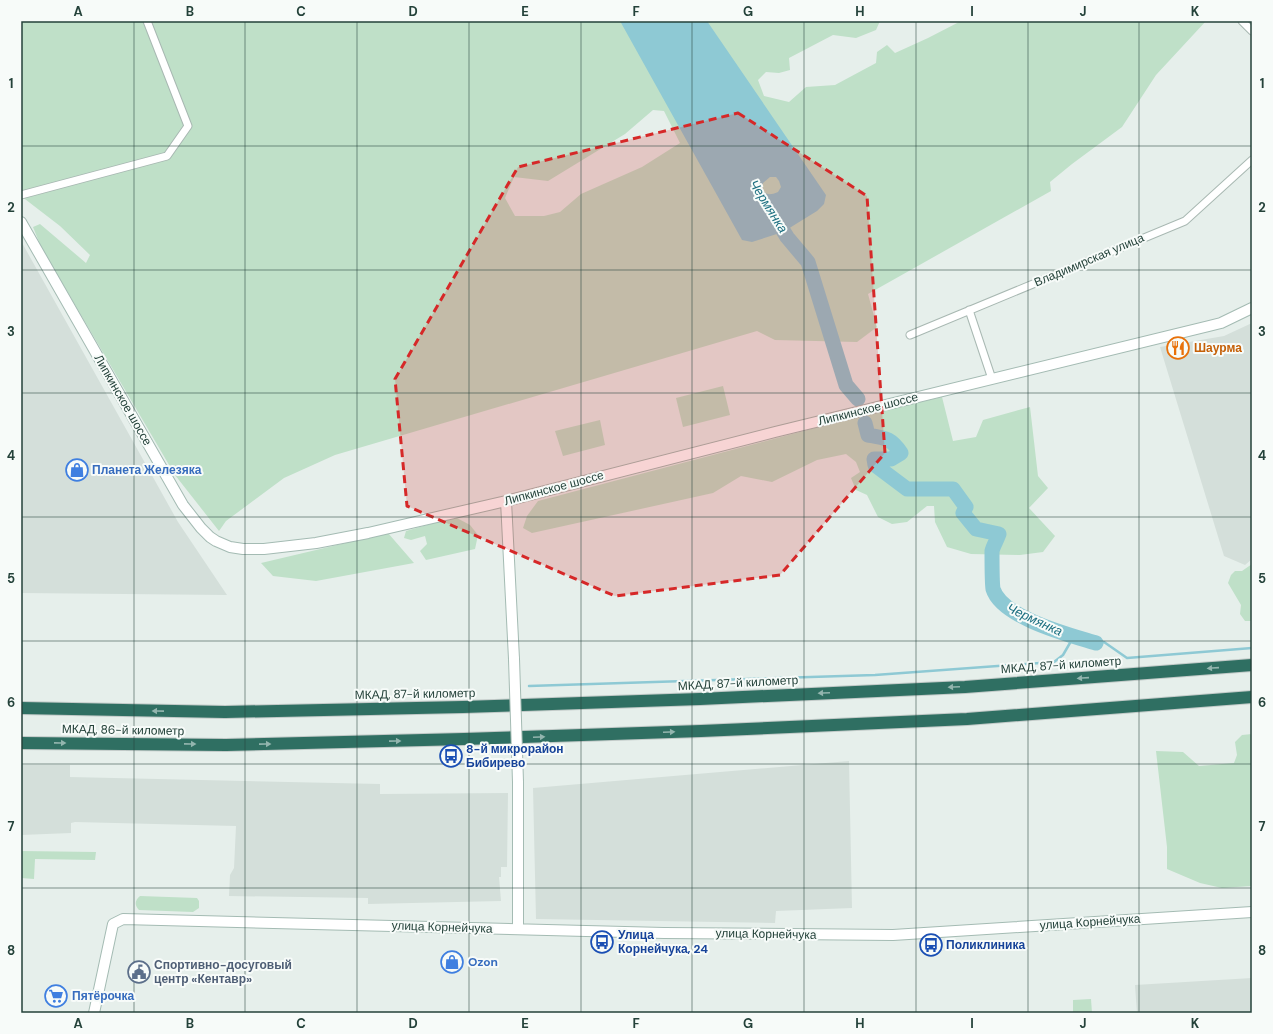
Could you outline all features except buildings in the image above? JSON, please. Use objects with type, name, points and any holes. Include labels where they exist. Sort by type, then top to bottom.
[{"type":"highway","name":"МКАД, 87-й километр","points":[[225,712],[463,707],[716,698],[965,686],[1252,665]]},
{"type":"highway","name":"МКАД, 86-й километр","points":[[21,743],[226,745],[717,731],[967,719],[1252,697]]},
{"type":"highway","name":"МКАД, 86-й километр","points":[[21,708],[225,712]]},
{"type":"street","points":[[21,195],[167,156],[188,126],[147,21]]},
{"type":"street","points":[[1242,21],[1252,31]]},
{"type":"street","name":"Владимирская улица","points":[[910,334],[1185,221],[1252,160]]},
{"type":"street","name":"Липкинское шоссе","points":[[21,222],[172,487],[197,524],[216,541],[230,547],[247,550],[316,543],[368,533],[506,501],[775,432],[1221,323],[1252,308]]},
{"type":"street","points":[[969,310],[992,379]]},
{"type":"street","points":[[506,501],[514,659],[518,782],[518,929]]},
{"type":"street","name":"улица Корнейчука","points":[[94,1013],[113,924],[122,919],[664,933],[893,935],[1252,912]]},
{"type":"highlighted area","points":[[738,113],[867,196],[885,453],[780,575],[615,596],[407,506],[395,379],[518,167]]},
{"type":"shaded area","points":[[21,241],[178,522],[227,595],[21,593]]},
{"type":"shaded area","points":[[1252,323],[1252,559],[1245,565],[1224,556],[1160,347],[1224,336]]},
{"type":"shaded area","points":[[849,761],[852,908],[776,911],[775,923],[536,919],[533,788]]},
{"type":"shaded area","points":[[21,765],[70,765],[70,777],[380,784],[380,794],[508,793],[507,867],[501,867],[501,877],[499,877],[501,901],[368,904],[368,898],[229,896],[230,875],[234,868],[236,826],[75,822],[71,823],[71,833],[21,835]]},
{"type":"shaded area","points":[[1252,978],[1252,1013],[1137,1013],[1135,985]]},
{"type":"green space","points":[[21,21],[622,21],[716,183],[799,219],[701,21],[880,21],[876,30],[856,38],[833,35],[789,58],[790,70],[779,73],[766,72],[758,80],[764,96],[789,102],[806,87],[835,85],[876,63],[877,52],[887,45],[895,53],[961,21],[1206,21],[1156,75],[1122,127],[1050,182],[1051,191],[868,294],[877,327],[857,342],[775,340],[757,331],[335,455],[284,478],[226,521],[219,531],[175,475],[41,247],[33,227],[40,224],[86,263],[90,255],[60,226],[21,196]],"holes":[[[653,110],[664,111],[680,143],[642,167],[581,194],[560,212],[544,216],[515,216],[505,198],[514,177],[548,181],[625,134]]]},
{"type":"green space","points":[[774,172],[784,183],[776,200],[761,195],[757,183]]},
{"type":"green space","points":[[723,386],[730,415],[683,427],[676,398]]},
{"type":"green space","points":[[942,397],[953,441],[976,437],[983,420],[1030,407],[1038,476],[1048,488],[1029,508],[1055,536],[1043,552],[1020,555],[971,554],[947,547],[935,522],[934,506],[927,506],[907,522],[892,524],[878,517],[867,495],[856,490],[851,478],[860,472],[856,462],[846,454],[817,460],[772,482],[741,476],[713,493],[532,533],[523,528],[527,516],[538,501],[864,415]]},
{"type":"green space","points":[[600,420],[605,445],[563,456],[555,431]]},
{"type":"green space","points":[[455,517],[470,525],[478,535],[475,549],[426,560],[420,551],[427,544],[425,536],[411,540],[404,538],[406,531]]},
{"type":"green space","points":[[388,533],[414,563],[316,581],[273,576],[261,563]]},
{"type":"green space","points":[[1252,564],[1252,621],[1245,621],[1240,614],[1241,605],[1228,583],[1231,575],[1235,571],[1242,571]]},
{"type":"green space","points":[[1252,734],[1252,886],[1222,888],[1200,883],[1167,869],[1167,847],[1156,751],[1183,752],[1199,766],[1234,763],[1237,755],[1235,742],[1242,735]]},
{"type":"green space","points":[[21,851],[96,852],[95,860],[35,859],[34,879],[21,878]]},
{"type":"green space","points":[[140,896],[197,898],[199,901],[199,908],[193,912],[139,910],[136,903]]},
{"type":"green space","points":[[1091,999],[1092,1013],[1073,1013],[1073,1000]]},
{"type":"water","points":[[620,21],[707,21],[826,195],[824,204],[817,211],[783,232],[752,242],[742,240]],"holes":[[[770,177],[776,177],[781,187],[778,192],[771,194],[765,193],[761,189],[763,183]]]},
{"type":"waterway","name":"Чермянка","points":[[773,214],[787,237],[808,262],[846,385],[858,399]]},
{"type":"waterway","name":"Чермянка","points":[[865,423],[868,435],[879,437],[891,442],[901,453],[891,459],[874,459],[875,465],[907,489],[953,489],[966,507],[963,513],[976,529],[999,534],[992,551],[993,589],[999,599],[1009,609],[1038,624],[1096,643]]},
{"type":"waterway","points":[[529,686],[875,675],[1054,662],[1063,655],[1074,636]]},
{"type":"waterway","points":[[1096,643],[1104,642],[1127,658],[1252,648]]},
{"type":"place","name":"Шаурма","points":[[1178,348]]},
{"type":"place","name":"Планета Железяка","points":[[77,470]]},
{"type":"place","name":"8-й микрорайон Бибирево","points":[[451,756]]},
{"type":"place","name":"Улица Корнейчука, 24","points":[[602,942]]},
{"type":"place","name":"Поликлиника","points":[[931,945]]},
{"type":"place","name":"Ozon","points":[[452,962]]},
{"type":"place","name":"Спортивно-досуговый центр «Кентавр»","points":[[139,972]]},
{"type":"place","name":"Пятёрочка","points":[[56,996]]}]
